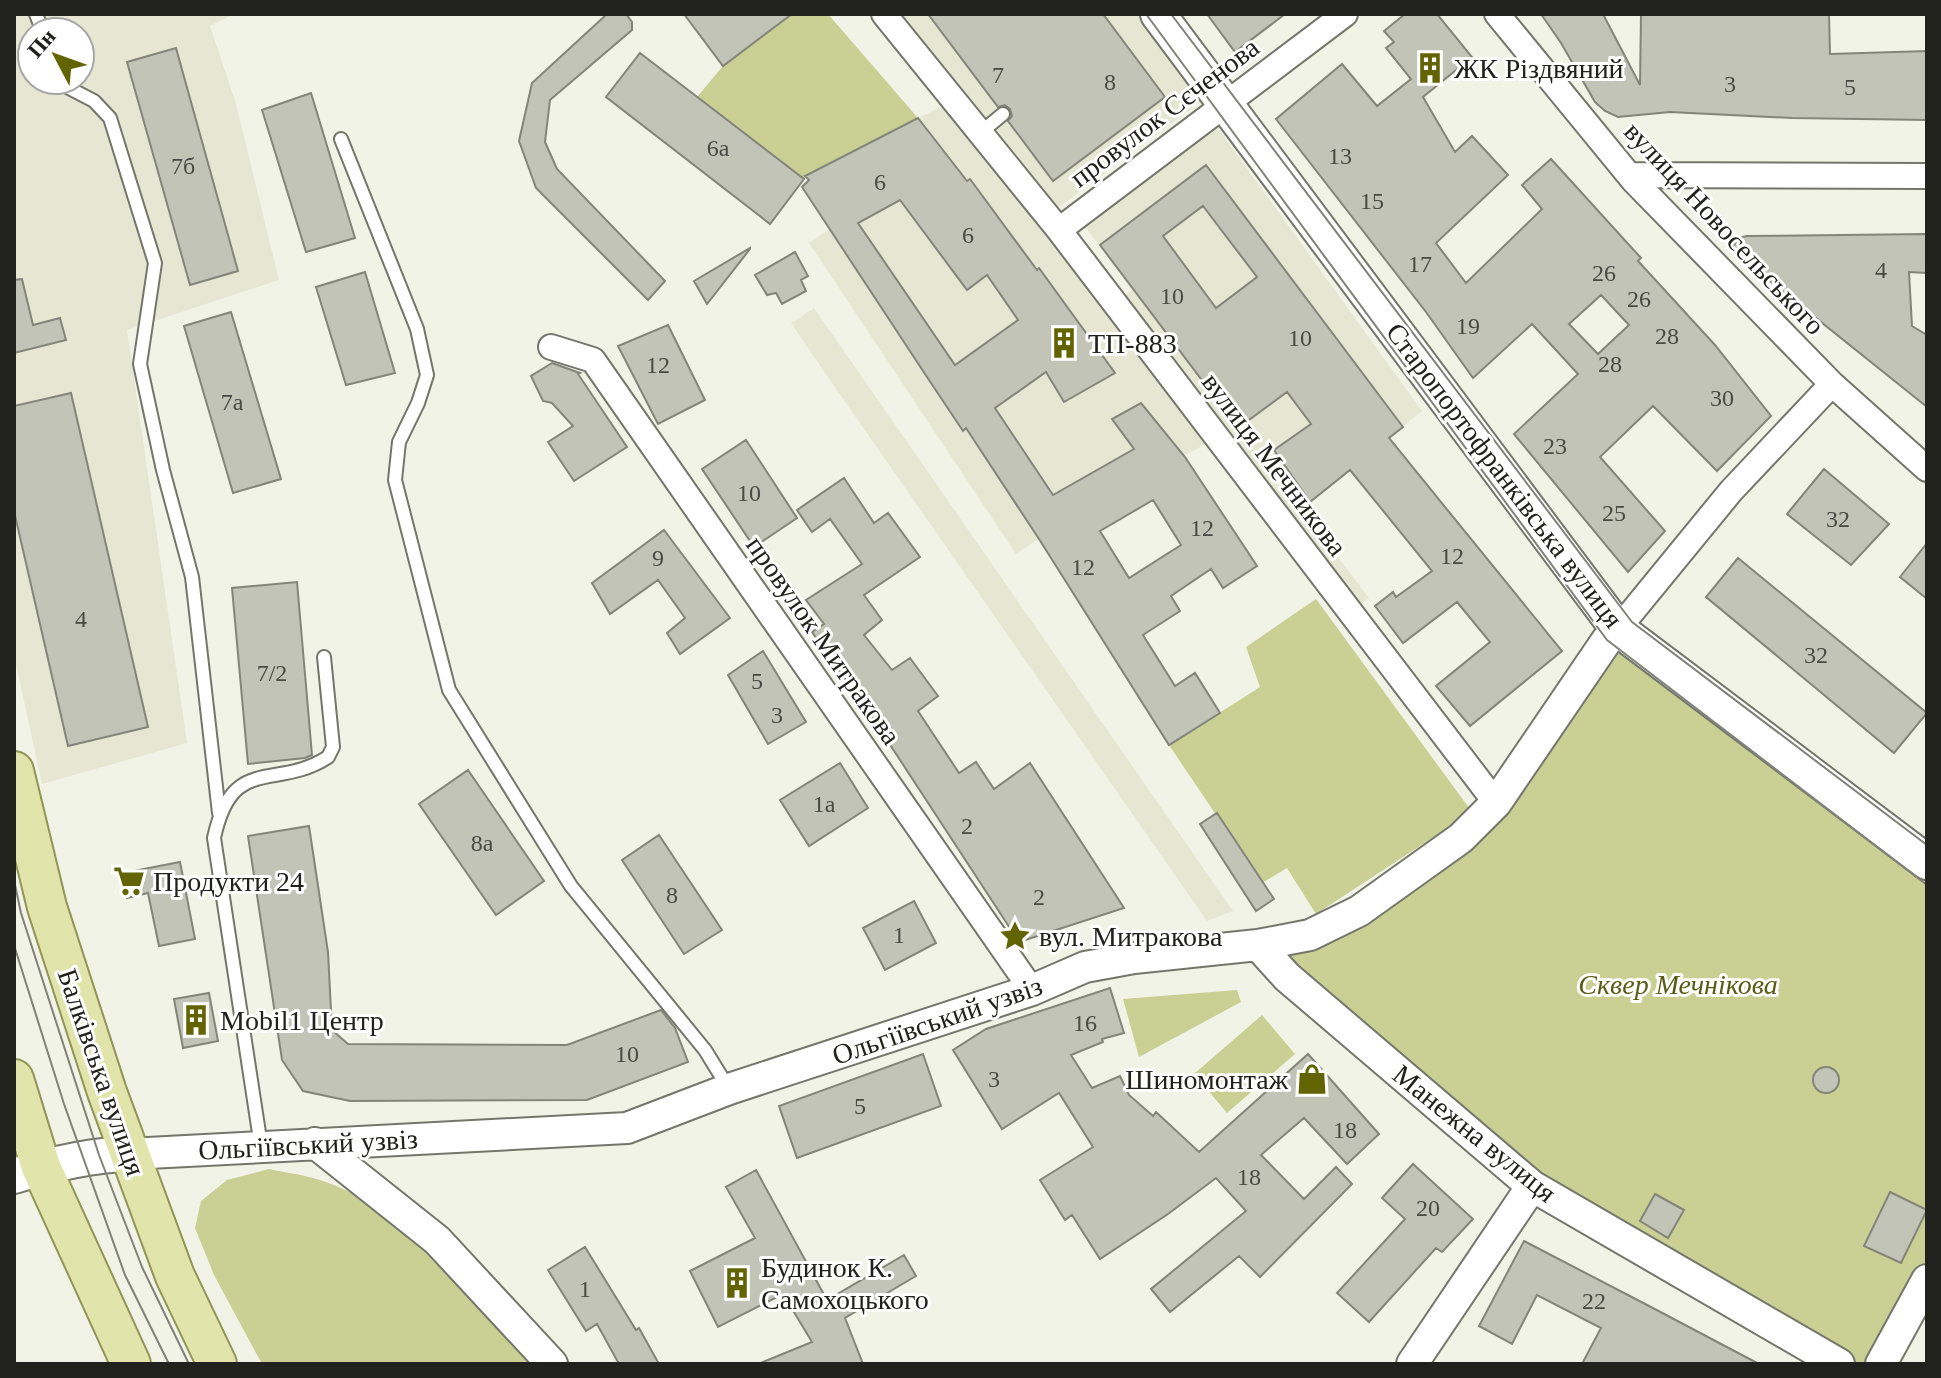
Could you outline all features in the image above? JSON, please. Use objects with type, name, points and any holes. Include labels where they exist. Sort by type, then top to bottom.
[{"type":"main road","name":"Старопортофранківська вулиця","points":[[1158,14],[1618,629],[1927,862]]},
{"type":"main road","name":"Балківська вулиця","points":[[14,771],[47,907],[129,1154],[175,1276],[217,1364]]},
{"type":"main road","points":[[16,1088],[28,1171],[131,1364]]},
{"type":"main road","points":[[28,1171],[99,1155],[129,1154]]},
{"type":"street","name":"вулиця Мечникова","points":[[884,14],[1059,230],[1496,803]]},
{"type":"street","name":"провулок Сєченова","points":[[1059,230],[1345,14]]},
{"type":"street","name":"вулиця Новосельського","points":[[1497,14],[1629,175],[1832,384],[1927,469]]},
{"type":"street","points":[[1629,175],[1927,176]]},
{"type":"street","name":"провулок Митракова","points":[[551,347],[593,360],[1032,990]]},
{"type":"street","points":[[1618,629],[1731,491],[1832,384]]},
{"type":"street","name":"Ольгіївський узвіз","points":[[129,1154],[627,1128],[729,1089],[1032,990],[1085,967],[1134,958],[1258,945],[1310,935],[1359,911],[1461,838],[1496,803],[1607,640],[1618,629]]},
{"type":"street","name":"Манежна вулиця","points":[[1258,945],[1287,977],[1532,1186],[1839,1364]]},
{"type":"street","points":[[315,1143],[437,1240],[552,1364]]},
{"type":"street","points":[[1412,1364],[1532,1186]]},
{"type":"street","points":[[1881,1364],[1926,1284]]},
{"type":"lane","points":[[84,96],[94,101],[110,118],[155,263],[140,364],[163,470],[192,577],[219,813],[214,838],[261,1146]]},
{"type":"lane","points":[[980,133],[1003,114]]},
{"type":"lane","points":[[341,139],[417,329],[427,375],[418,403],[399,442],[395,480],[449,690],[571,886],[705,1050],[729,1089]]},
{"type":"lane","points":[[219,813],[234,792],[256,777],[296,771],[328,757],[333,747],[324,657]]},
{"type":"shaded area","points":[[14,14],[234,14],[210,26],[236,104],[279,280],[127,330],[187,743],[42,784],[14,655]]},
{"type":"shaded area","points":[[891,14],[1155,14],[1215,91],[1051,213]]},
{"type":"shaded area","points":[[944,105],[1213,440],[1069,519],[1016,554],[809,243],[830,229],[815,206],[836,194],[819,169]]},
{"type":"shaded area","points":[[1217,127],[1422,411],[1301,509],[1369,598],[1357,607],[1121,299],[1132,290],[1086,228]]},
{"type":"shaded area","points":[[814,308],[1233,911],[1207,921],[832,383],[791,323]]},
{"type":"green space","points":[[792,14],[828,14],[918,118],[804,179],[697,97],[723,66]]},
{"type":"green space","points":[[1316,599],[1472,812],[1316,914],[1287,868],[1262,883],[1169,745],[1260,687],[1246,647]]},
{"type":"green space","name":"Сквер Мечнікова","points":[[1607,640],[1927,862],[1927,1280],[1881,1364],[1839,1364],[1532,1186],[1258,945],[1293,940],[1461,838]]},
{"type":"green space","points":[[1237,990],[1241,1002],[1139,1057],[1123,999]]},
{"type":"green space","points":[[1262,1015],[1295,1054],[1227,1113],[1194,1074]]},
{"type":"green space","points":[[269,1169],[323,1181],[387,1213],[442,1259],[539,1364],[262,1364],[214,1275],[195,1228],[201,1201],[227,1180]]},
{"type":"building","points":[[607,14],[626,14],[632,22],[632,30],[550,100],[545,142],[557,169],[665,281],[648,300],[536,188],[519,141],[532,83]]},
{"type":"building","points":[[684,14],[792,14],[723,66]]},
{"type":"building","points":[[928,14],[1103,14],[1165,97],[1053,181],[1008,121],[1012,116],[1010,109],[1005,105],[998,107]]},
{"type":"building","points":[[1207,14],[1285,14],[1235,52]]},
{"type":"building","points":[[1405,14],[1437,14],[1472,57],[1423,97],[1455,152],[1472,136],[1508,175],[1436,243],[1466,283],[1542,209],[1522,185],[1551,159],[1641,258],[1638,261],[1715,345],[1771,416],[1717,471],[1653,406],[1600,457],[1665,531],[1628,572],[1514,434],[1578,374],[1532,324],[1473,378],[1426,312],[1276,119],[1342,64],[1377,106],[1411,79],[1386,48],[1394,42],[1384,31]],"holes":[[[1601,295],[1629,325],[1598,354],[1569,324]]]},
{"type":"building","points":[[1541,14],[1603,14],[1640,85],[1641,14],[1829,14],[1830,54],[1927,51],[1927,120],[1670,112],[1618,117],[1595,102]]},
{"type":"building","points":[[176,48],[238,271],[190,285],[127,62]]},
{"type":"building","points":[[640,53],[804,179],[770,224],[606,97]]},
{"type":"building","points":[[311,93],[355,238],[306,252],[262,110]]},
{"type":"building","points":[[918,118],[967,181],[970,179],[1037,270],[1039,268],[1115,373],[1064,402],[1046,372],[995,408],[1053,495],[1134,449],[1112,419],[1141,403],[1185,457],[1257,566],[1223,588],[1211,569],[1171,596],[1180,611],[1143,635],[1175,686],[1195,673],[1220,713],[1169,745],[966,428],[963,431],[802,187],[809,180],[805,176]],"holes":[[[900,200],[967,290],[987,275],[1018,320],[955,365],[858,223]],[[1153,500],[1181,545],[1129,578],[1100,531]]]},
{"type":"building","points":[[1206,165],[1403,427],[1389,438],[1562,651],[1470,726],[1436,686],[1490,642],[1457,602],[1403,643],[1375,606],[1393,592],[1396,597],[1432,571],[1350,470],[1310,502],[1274,450],[1311,424],[1287,392],[1238,428],[1100,245]],"holes":[[[1203,206],[1257,277],[1216,308],[1163,236]]]},
{"type":"building","points":[[1927,234],[1927,273],[1909,272],[1912,326],[1927,335],[1927,407],[1739,256],[1733,247],[1738,238],[1747,236]]},
{"type":"building","points":[[750,249],[707,304],[694,281]]},
{"type":"building","points":[[795,252],[808,276],[801,280],[806,291],[782,304],[776,293],[767,295],[755,275]]},
{"type":"building","points":[[365,272],[395,373],[346,385],[316,287]]},
{"type":"building","points":[[22,279],[33,325],[60,318],[66,340],[14,353],[14,280]]},
{"type":"building","points":[[231,312],[281,479],[233,493],[184,326]]},
{"type":"building","points":[[668,325],[705,400],[658,424],[618,346]]},
{"type":"building","points":[[552,363],[580,373],[627,447],[574,481],[548,442],[573,426],[552,403],[543,401],[531,376]]},
{"type":"building","points":[[71,393],[148,727],[68,746],[14,511],[14,406]]},
{"type":"building","points":[[746,440],[797,518],[754,547],[702,469]]},
{"type":"building","points":[[1824,469],[1889,524],[1851,565],[1787,514]]},
{"type":"building","points":[[844,478],[874,523],[888,513],[920,557],[864,595],[882,620],[864,635],[892,670],[910,658],[938,696],[918,711],[959,773],[976,762],[994,789],[1030,763],[1124,908],[1019,942],[868,711],[812,632],[824,624],[806,600],[862,564],[830,519],[812,532],[797,510]]},
{"type":"building","points":[[664,530],[730,618],[680,654],[667,633],[685,618],[658,580],[610,614],[592,583]]},
{"type":"building","points":[[1927,543],[1927,599],[1900,577]]},
{"type":"building","points":[[1738,558],[1927,713],[1894,753],[1706,597]]},
{"type":"building","points":[[297,582],[312,755],[248,764],[232,588]]},
{"type":"building","points":[[763,651],[806,722],[768,744],[728,675]]},
{"type":"building","points":[[840,763],[868,808],[809,846],[780,800]]},
{"type":"building","points":[[468,770],[544,881],[496,915],[419,804]]},
{"type":"building","points":[[1217,813],[1274,899],[1256,911],[1200,824]]},
{"type":"building","points":[[309,826],[328,952],[332,1030],[348,1044],[567,1045],[661,1010],[675,1028],[688,1062],[587,1100],[350,1101],[303,1091],[282,1060],[248,836]]},
{"type":"building","points":[[659,835],[722,930],[684,954],[622,860]]},
{"type":"building","points":[[180,862],[195,939],[159,946],[148,893],[127,898],[123,873]]},
{"type":"building","points":[[914,901],[936,943],[885,970],[863,928]]},
{"type":"building","points":[[1110,988],[1124,1033],[1102,1039],[1103,1042],[1071,1055],[1092,1088],[1120,1076],[1129,1095],[1153,1116],[1156,1112],[1199,1152],[1308,1054],[1379,1134],[1347,1164],[1304,1118],[1261,1155],[1304,1199],[1336,1167],[1352,1184],[1260,1277],[1239,1256],[1170,1312],[1151,1289],[1246,1211],[1216,1178],[1100,1259],[1072,1215],[1065,1220],[1040,1180],[1093,1147],[1059,1093],[1002,1129],[953,1050],[986,1029]]},
{"type":"building","name":"Mobil1 Центр","points":[[209,993],[218,1041],[183,1048],[174,999]]},
{"type":"building","points":[[923,1054],[941,1106],[797,1158],[779,1106]]},
{"type":"building","points":[[1826,1067],[1835,1071],[1839,1080],[1835,1089],[1826,1093],[1817,1089],[1813,1080],[1817,1071]]},
{"type":"building","points":[[1413,1164],[1473,1219],[1442,1252],[1436,1248],[1369,1322],[1337,1293],[1405,1219],[1382,1198]]},
{"type":"building","points":[[756,1170],[827,1300],[904,1255],[916,1276],[845,1318],[863,1364],[758,1364],[812,1342],[783,1294],[718,1327],[690,1271],[755,1238],[726,1187]]},
{"type":"building","points":[[1890,1192],[1927,1210],[1901,1263],[1864,1246]]},
{"type":"building","points":[[1655,1194],[1684,1210],[1668,1238],[1640,1221]]},
{"type":"building","points":[[1524,1241],[1759,1364],[1582,1364],[1601,1328],[1537,1295],[1512,1344],[1479,1326]]},
{"type":"building","points":[[585,1247],[659,1364],[619,1364],[597,1324],[586,1331],[548,1270]]},
{"type":"tram line","points":[[1146,14],[1607,640],[1927,885]]},
{"type":"tram line","points":[[1171,14],[1632,622],[1927,845]]},
{"type":"tram line","points":[[14,880],[21,913],[99,1155],[142,1267],[189,1364]]},
{"type":"tram line","points":[[14,945],[64,1104],[125,1275],[169,1364]]},
{"type":"place","name":"ЖК Різдвяний","points":[[1430,68]]},
{"type":"place","name":"ТП-883","points":[[1064,343]]},
{"type":"place","name":"Продукти 24","points":[[129,881]]},
{"type":"place","name":"вул. Митракова","points":[[1015,936]]},
{"type":"place","name":"Mobil1 Центр","points":[[196,1020]]},
{"type":"place","name":"Шиномонтаж","points":[[1312,1079]]},
{"type":"place","name":"Будинок К. Самохоцького","points":[[737,1283]]}]
